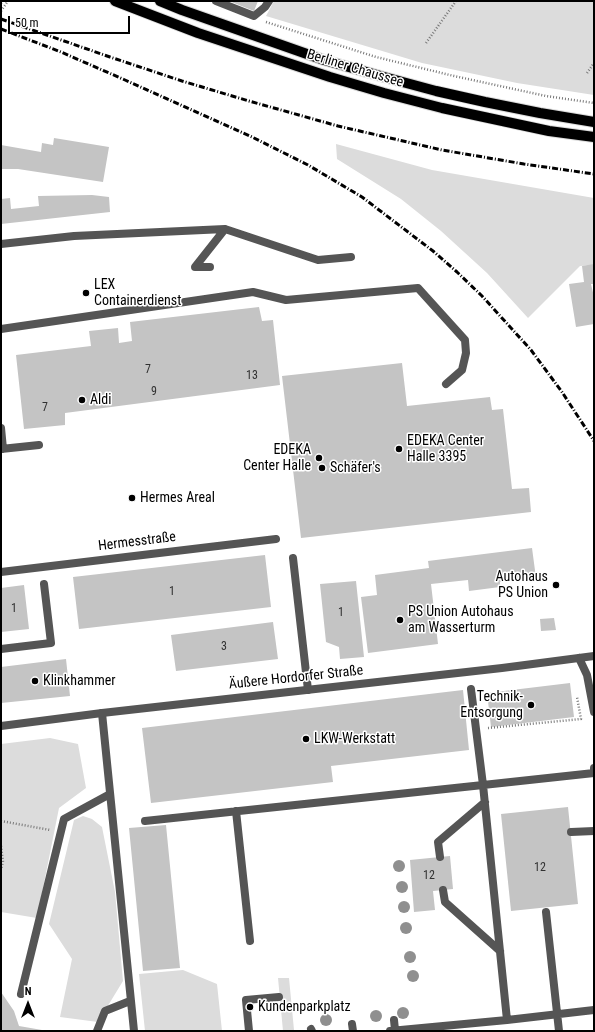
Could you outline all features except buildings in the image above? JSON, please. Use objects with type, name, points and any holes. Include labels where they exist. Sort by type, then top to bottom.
[{"type":"main road","name":"Berliner Chaussee","points":[[114,1],[198,33],[384,94],[442,108],[549,130],[594,137]]},
{"type":"main road","name":"Berliner Chaussee","points":[[160,1],[324,60],[384,77],[485,102],[594,122]]},
{"type":"street","points":[[216,1],[254,16],[265,7],[269,1]]},
{"type":"street","points":[[210,267],[196,267],[225,229]]},
{"type":"street","points":[[1,244],[74,236],[225,229],[318,260],[351,257]]},
{"type":"street","points":[[1,329],[252,292],[286,300],[418,288],[465,340],[466,353],[462,370],[446,384]]},
{"type":"street","points":[[1,428],[2,449],[39,445]]},
{"type":"street","name":"Hermesstraße","points":[[1,572],[276,539]]},
{"type":"street","points":[[293,558],[308,690]]},
{"type":"street","points":[[1,649],[51,643],[44,584]]},
{"type":"street","name":"Äußere Hordorfer Straße","points":[[1,726],[594,656]]},
{"type":"street","points":[[579,658],[587,675],[594,712]]},
{"type":"street","points":[[472,689],[507,1020]]},
{"type":"street","points":[[102,713],[134,1031]]},
{"type":"street","points":[[145,820],[594,774],[594,768]]},
{"type":"street","points":[[21,994],[64,819],[110,794]]},
{"type":"street","points":[[440,857],[438,842],[485,802]]},
{"type":"street","points":[[236,811],[250,941]]},
{"type":"street","points":[[571,832],[594,830]]},
{"type":"street","points":[[443,890],[445,902],[500,951]]},
{"type":"street","points":[[546,912],[559,1031]]},
{"type":"street","points":[[249,1031],[246,1000],[279,997]]},
{"type":"street","points":[[97,1031],[105,1011],[130,1001]]},
{"type":"street","points":[[394,1020],[392,1031],[594,1010]]},
{"type":"path","points":[[1,11],[8,1]]},
{"type":"path","points":[[426,43],[456,1]]},
{"type":"path","name":"Berliner Chaussee","points":[[254,16],[264,21],[376,57],[546,96],[594,103]]},
{"type":"path","points":[[587,73],[594,63]]},
{"type":"path","points":[[476,730],[580,719],[577,696]]},
{"type":"path","points":[[1,821],[41,828]]},
{"type":"path","points":[[1,846],[3,862],[1,869]]},
{"type":"shaded area","points":[[274,1],[594,1],[594,95],[517,83],[422,63],[266,16]]},
{"type":"shaded area","points":[[336,144],[432,170],[594,198],[594,265],[580,266],[528,318],[487,273],[441,231],[401,199],[337,159]]},
{"type":"shaded area","points":[[50,738],[78,744],[86,788],[59,808],[37,918],[1,912],[1,744]]},
{"type":"shaded area","points":[[83,816],[92,819],[102,827],[115,892],[123,981],[98,1022],[60,1017],[72,959],[49,924],[74,820]]},
{"type":"shaded area","points":[[183,970],[217,984],[222,1031],[145,1031],[139,974]]},
{"type":"shaded area","points":[[278,978],[289,978],[294,1030],[283,1031]]},
{"type":"railway","points":[[1,19],[182,81],[338,126],[442,150],[594,174]]},
{"type":"railway","points":[[1,29],[61,52],[252,137],[308,165],[362,197],[433,251],[482,296],[531,350],[562,392],[594,441]]},
{"type":"place","name":"LEX Containerdienst","points":[[86,293]]},
{"type":"place","name":"Aldi","points":[[82,400]]},
{"type":"place","name":"EDEKA Center Halle 3395","points":[[399,449]]},
{"type":"place","name":"EDEKA Center Halle","points":[[319,458]]},
{"type":"place","name":"Schäfer's","points":[[322,468]]},
{"type":"place","name":"Hermes Areal","points":[[132,498]]},
{"type":"place","name":"Autohaus PS Union","points":[[556,585]]},
{"type":"place","name":"PS Union Autohaus am Wasserturm","points":[[400,620]]},
{"type":"place","name":"Klinkhammer","points":[[35,681]]},
{"type":"place","name":"Technik- Entsorgung","points":[[531,705]]},
{"type":"place","name":"LKW-Werkstatt","points":[[306,739]]},
{"type":"place","name":"Kundenparkplatz","points":[[250,1007]]}]
